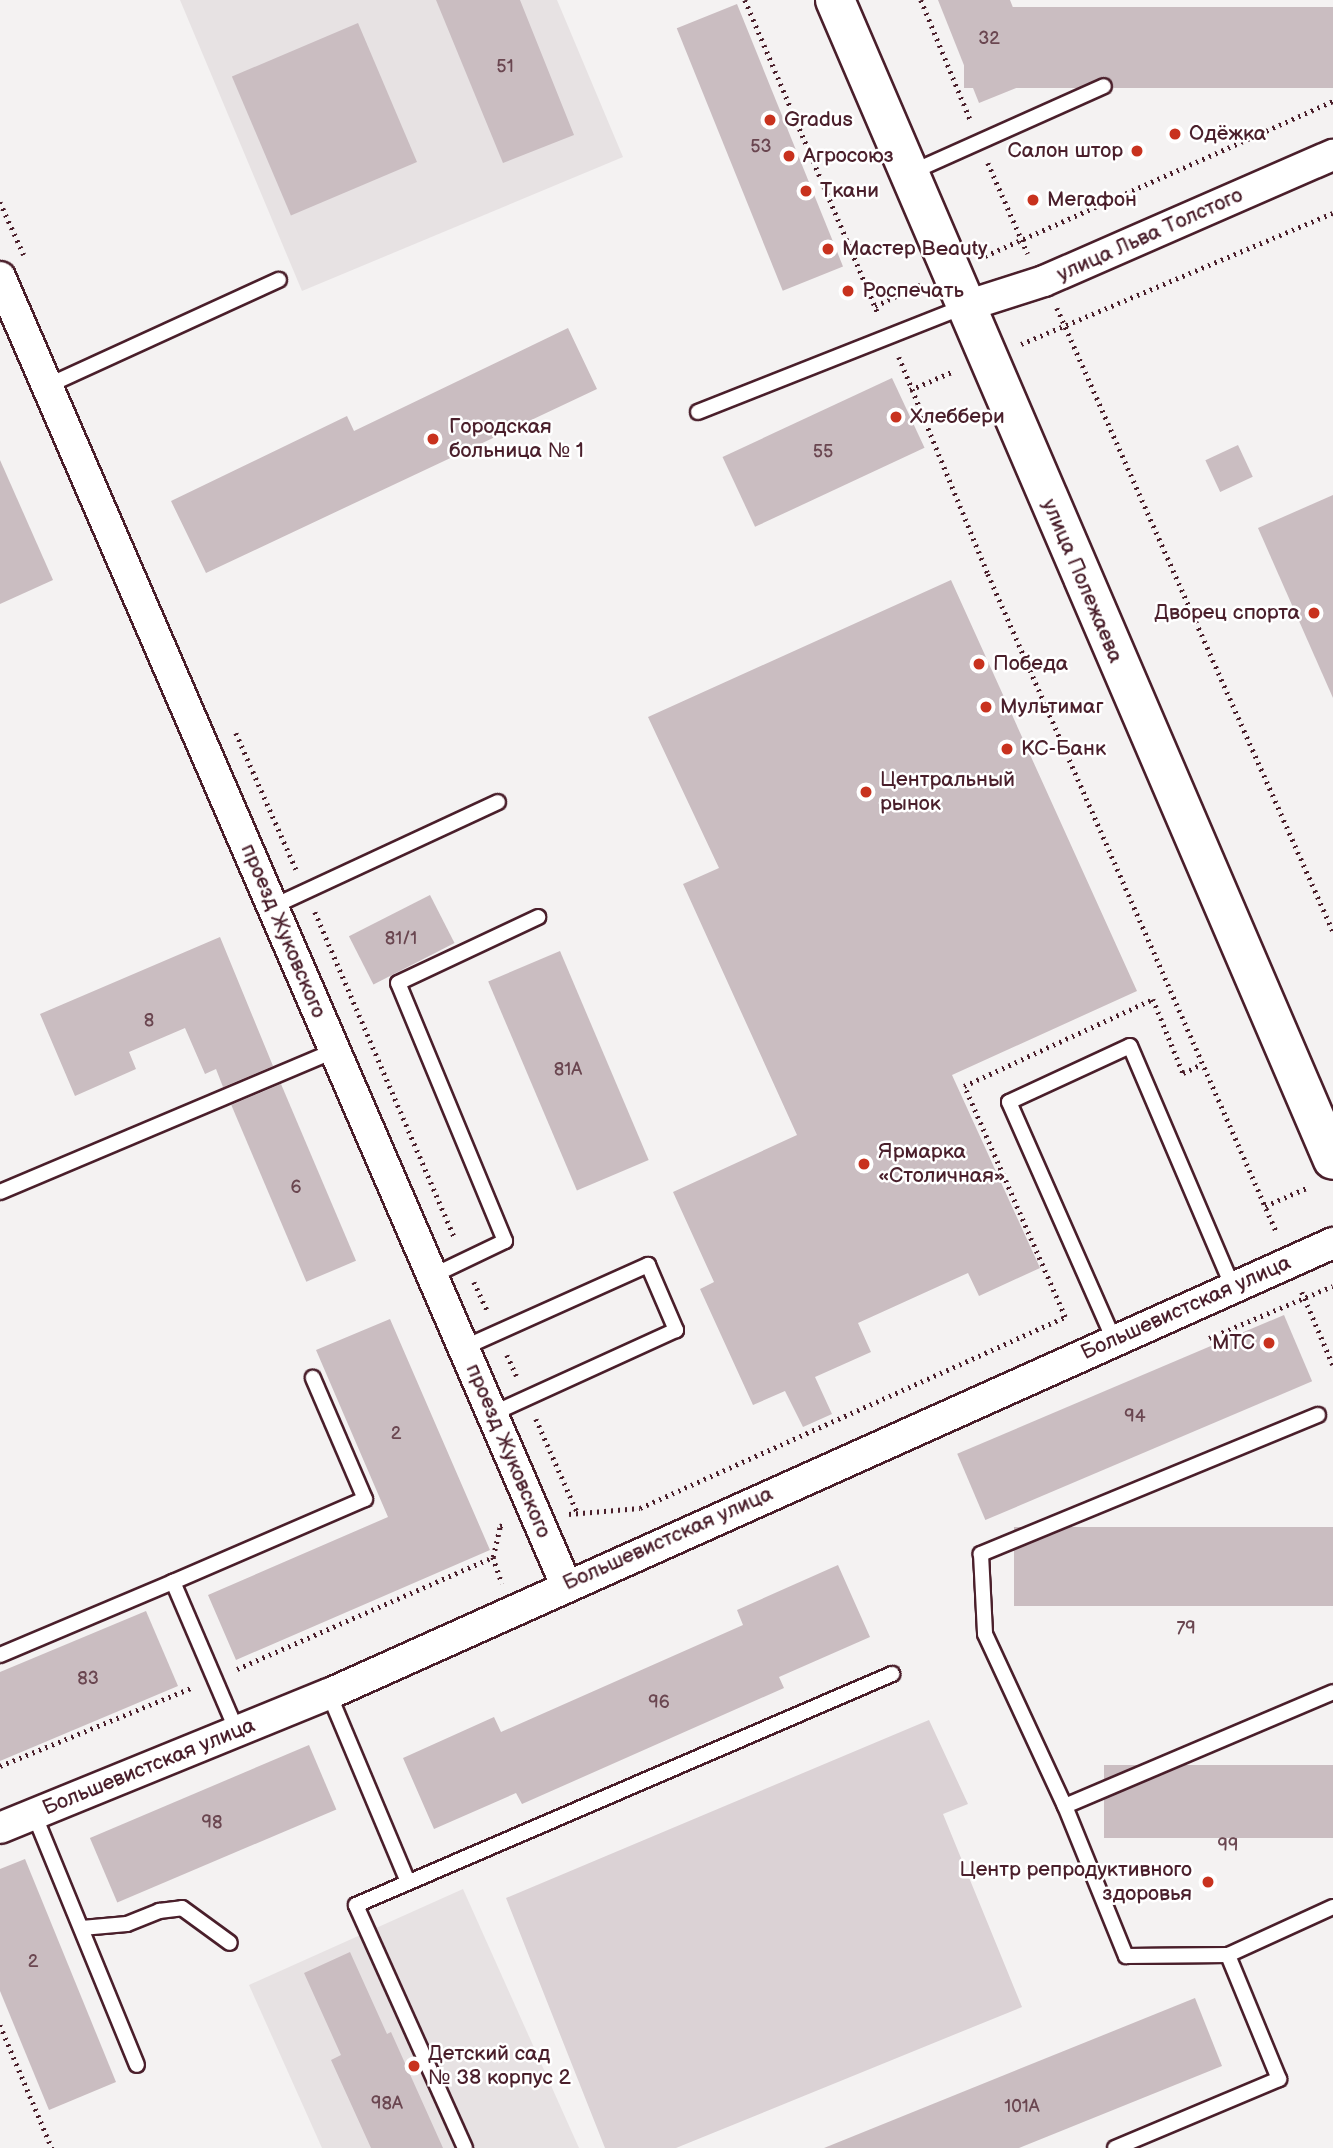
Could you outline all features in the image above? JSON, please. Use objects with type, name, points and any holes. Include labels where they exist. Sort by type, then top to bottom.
[{"type":"main road","name":"улица Полежаева","points":[[835,0],[1327,1171]]},
{"type":"street","name":"улица Льва Толстого","points":[[963,307],[1044,281],[1333,155]]},
{"type":"street","name":"проезд Жуковского","points":[[0,277],[566,1585]]},
{"type":"street","name":"Большевистская улица","points":[[0,1828],[329,1693],[1333,1242]]},
{"type":"lane","points":[[907,174],[1104,86]]},
{"type":"lane","points":[[47,386],[279,279]]},
{"type":"lane","points":[[698,412],[963,307]]},
{"type":"lane","points":[[272,907],[498,802]]},
{"type":"lane","points":[[432,1276],[505,1241],[398,983],[538,917]]},
{"type":"lane","points":[[1114,1340],[1009,1102],[1130,1046],[1233,1287]]},
{"type":"lane","points":[[0,1192],[334,1051]]},
{"type":"lane","points":[[463,1348],[648,1265],[676,1330],[492,1414]]},
{"type":"lane","points":[[0,1655],[365,1499],[313,1378]]},
{"type":"lane","points":[[1318,1415],[981,1554],[985,1634],[1065,1806],[1126,1956],[1228,1955],[1333,1907]]},
{"type":"lane","points":[[173,1581],[237,1731]]},
{"type":"lane","points":[[465,2148],[356,1905],[892,1674]]},
{"type":"lane","points":[[1065,1806],[1333,1692]]},
{"type":"lane","points":[[329,1693],[408,1882]]},
{"type":"lane","points":[[34,1814],[137,2065]]},
{"type":"lane","points":[[82,1928],[127,1924],[159,1910],[182,1908],[230,1943]]},
{"type":"lane","points":[[1115,2148],[1279,2079],[1228,1955]]},
{"type":"path","points":[[745,0],[875,306],[891,336],[910,390],[1333,1365]]},
{"type":"path","points":[[921,0],[1020,241],[1044,281],[1066,328],[1333,931]]},
{"type":"path","points":[[875,306],[1333,101]]},
{"type":"path","points":[[910,390],[1066,328],[1333,213]]},
{"type":"path","points":[[0,1766],[214,1679],[493,1557],[500,1526],[536,1516],[640,1508],[1065,1317],[964,1086],[1153,999],[1183,1073],[1202,1064]]},
{"type":"path","points":[[1265,1206],[1327,1171]]},
{"type":"path","points":[[1304,1297],[1333,1286]]},
{"type":"path","points":[[0,2025],[52,2148]]},
{"type":"shaded area","points":[[180,0],[557,0],[623,157],[302,291]]},
{"type":"shaded area","points":[[929,1720],[968,1804],[943,1814],[1022,2007],[676,2148],[605,2148],[506,1898]]},
{"type":"shaded area","name":"Детский сад № 38 корпус 2","points":[[463,1889],[579,2148],[322,2148],[249,1985]]},
{"type":"building","points":[[436,0],[520,0],[574,135],[503,163]]},
{"type":"building","points":[[938,0],[1010,0],[1041,78],[979,103]]},
{"type":"building","points":[[737,4],[843,266],[783,291],[677,28]]},
{"type":"building","points":[[964,7],[1333,7],[1333,88],[964,88]]},
{"type":"building","points":[[358,23],[417,162],[291,216],[232,77]]},
{"type":"building","name":"Городская больница № 1","points":[[568,328],[597,389],[206,573],[171,501],[347,416],[354,431]]},
{"type":"building","points":[[892,378],[925,448],[755,527],[723,457]]},
{"type":"building","points":[[1238,445],[1253,477],[1220,492],[1205,460]]},
{"type":"building","points":[[0,460],[53,580],[0,604]]},
{"type":"building","name":"Дворец cпорта","points":[[1333,495],[1333,698],[1258,528]]},
{"type":"building","name":"Центральный рынок","points":[[951,580],[1137,991],[952,1075],[1040,1268],[979,1296],[968,1273],[858,1323],[871,1352],[815,1377],[832,1414],[803,1427],[785,1391],[753,1405],[700,1289],[714,1282],[673,1192],[797,1135],[683,884],[719,868],[648,717]]},
{"type":"building","points":[[430,895],[455,943],[373,984],[349,936]]},
{"type":"building","points":[[220,937],[273,1066],[223,1087],[216,1069],[205,1074],[185,1028],[129,1052],[136,1069],[75,1096],[40,1014]]},
{"type":"building","points":[[560,951],[649,1160],[577,1190],[488,981]]},
{"type":"building","points":[[281,1084],[356,1261],[306,1282],[231,1105]]},
{"type":"building","points":[[1284,1315],[1312,1381],[985,1520],[957,1454]]},
{"type":"building","points":[[390,1319],[490,1550],[236,1660],[208,1595],[388,1517],[316,1350]]},
{"type":"building","points":[[1014,1527],[1333,1527],[1333,1606],[1014,1606]]},
{"type":"building","points":[[838,1565],[870,1637],[779,1677],[784,1688],[522,1804],[516,1793],[434,1829],[403,1758],[494,1717],[501,1732],[743,1625],[737,1610]]},
{"type":"building","points":[[146,1611],[178,1686],[0,1761],[0,1672]]},
{"type":"building","points":[[309,1745],[336,1809],[117,1902],[90,1838]]},
{"type":"building","points":[[1104,1765],[1333,1765],[1333,1838],[1104,1838]]},
{"type":"building","points":[[25,1859],[116,2082],[49,2110],[0,1991],[0,1869]]},
{"type":"building","points":[[350,1952],[387,2034],[391,2032],[443,2148],[371,2148],[331,2060],[341,2055],[304,1973]]},
{"type":"building","points":[[1195,1998],[1222,2066],[1019,2148],[824,2148]]},
{"type":"place","name":"Gradus","points":[[770,120]]},
{"type":"place","name":"Одёжка","points":[[1175,134]]},
{"type":"place","name":"Салон штор","points":[[1137,151]]},
{"type":"place","name":"Агросоюз","points":[[789,156]]},
{"type":"place","name":"Ткани","points":[[806,191]]},
{"type":"place","name":"Мегафон","points":[[1033,200]]},
{"type":"place","name":"Мастер Beauty","points":[[828,249]]},
{"type":"place","name":"Роспечать","points":[[848,291]]},
{"type":"place","name":"Хлеббери","points":[[896,417]]},
{"type":"place","name":"Городская больница № 1","points":[[433,439]]},
{"type":"place","name":"Дворец cпорта","points":[[1314,613]]},
{"type":"place","name":"Победа","points":[[979,664]]},
{"type":"place","name":"Мультимаг","points":[[986,707]]},
{"type":"place","name":"КС-Банк","points":[[1007,749]]},
{"type":"place","name":"Центральный рынок","points":[[866,792]]},
{"type":"place","name":"Ярмарка «Столичная»","points":[[864,1164]]},
{"type":"place","name":"МТС","points":[[1269,1343]]},
{"type":"place","name":"Центр репродуктивного здоровья","points":[[1208,1882]]},
{"type":"place","name":"Детский сад № 38 корпус 2","points":[[414,2066]]}]
